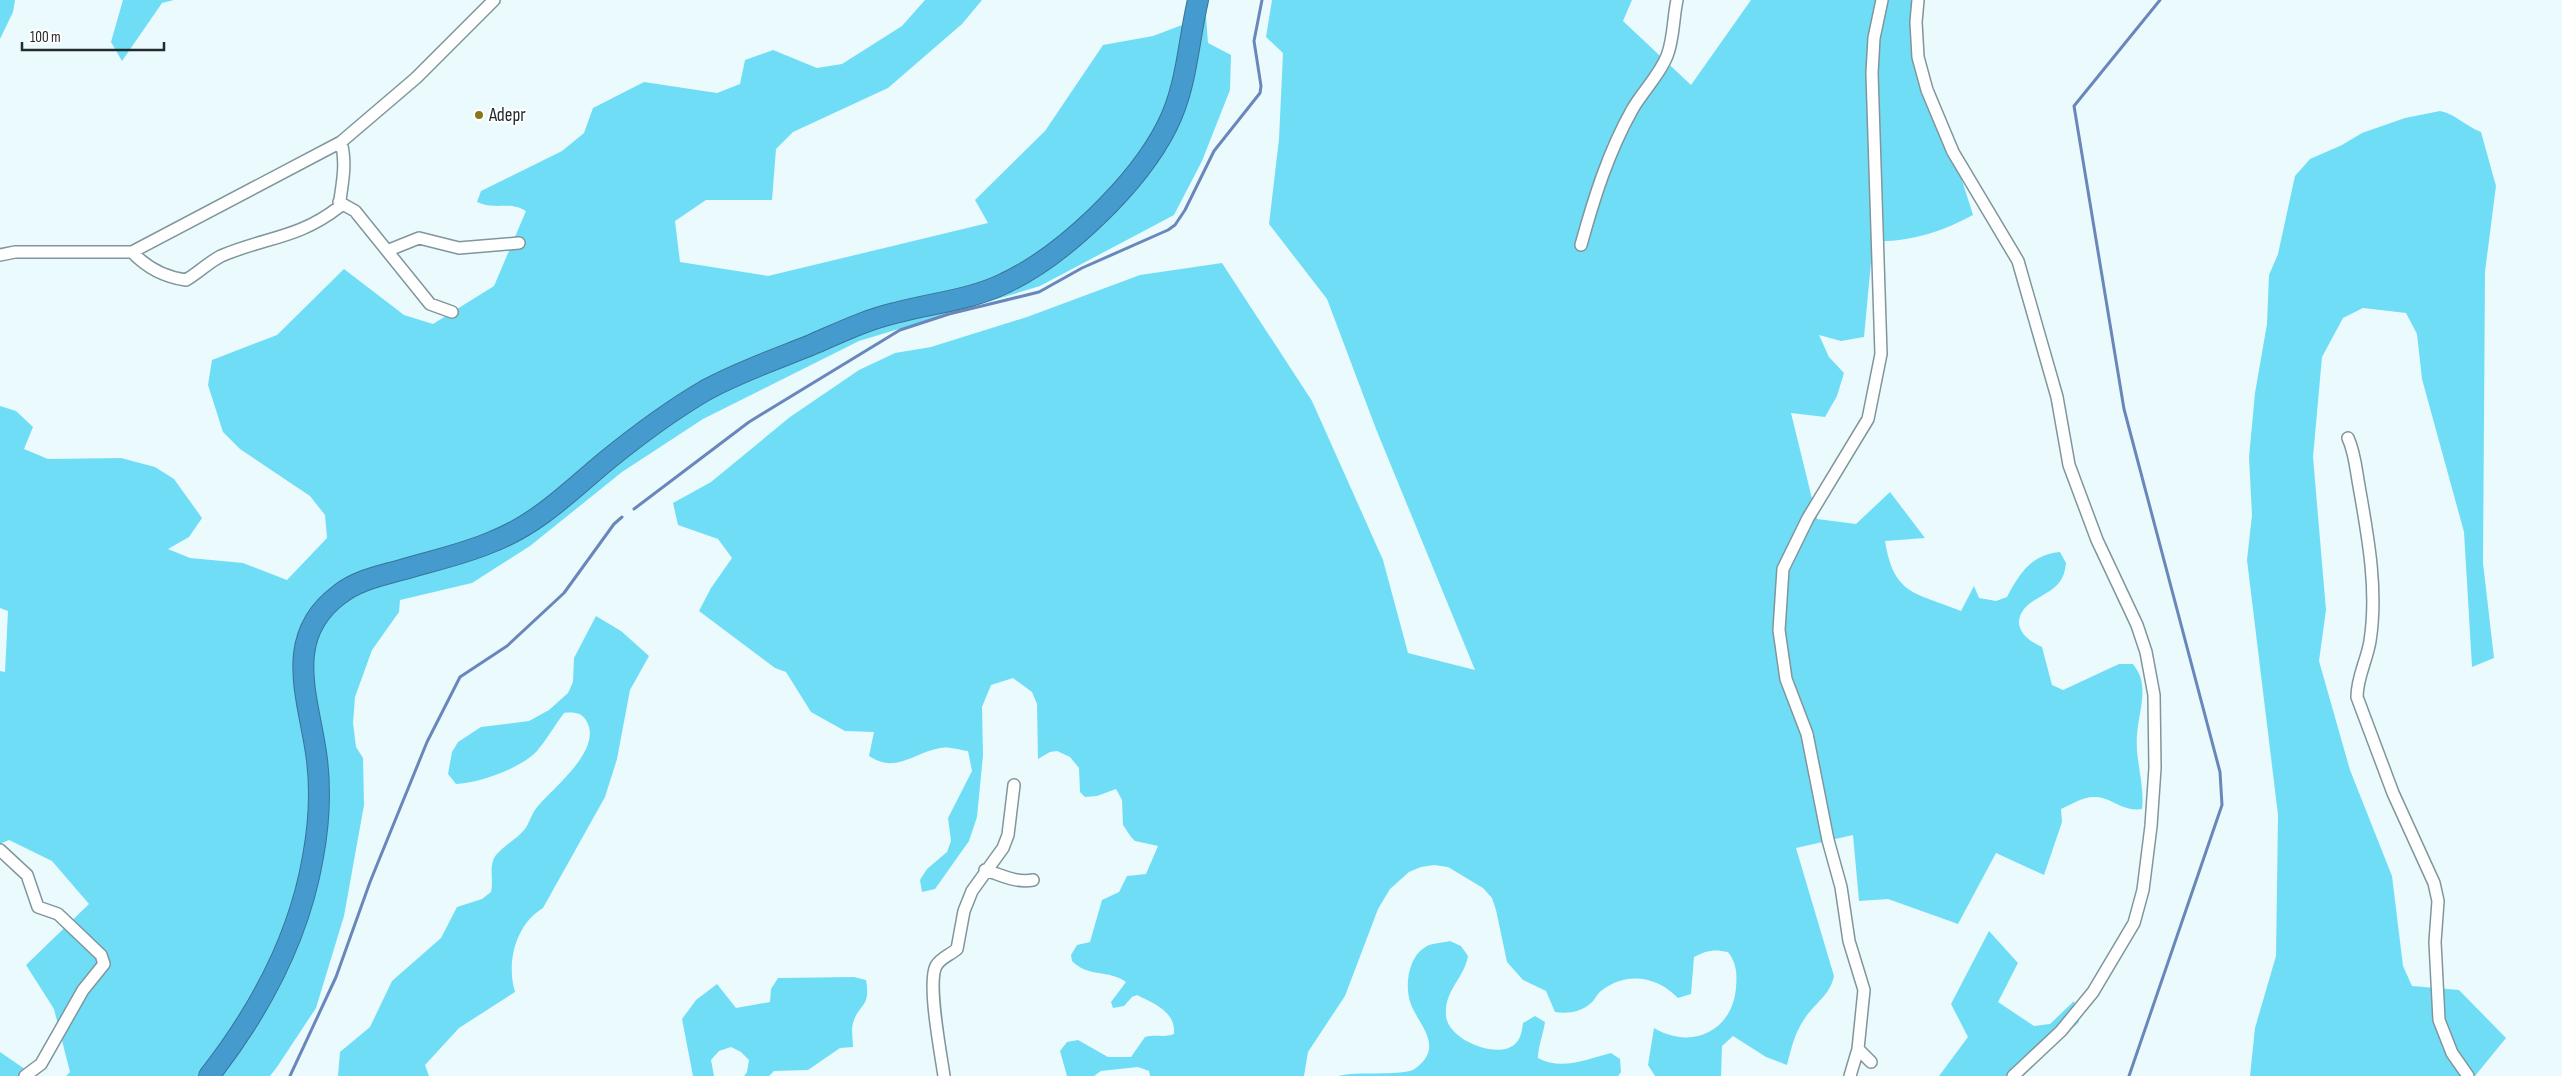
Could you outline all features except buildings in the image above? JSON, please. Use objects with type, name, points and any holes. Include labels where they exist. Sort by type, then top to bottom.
[{"type":"highway","points":[[209,1076],[235,1043],[263,998],[293,928],[312,861],[320,810],[317,758],[303,689],[303,661],[312,627],[328,603],[344,591],[369,578],[495,541],[536,519],[563,500],[604,463],[660,418],[708,389],[859,324],[1002,285],[1059,250],[1129,180],[1150,154],[1168,125],[1185,73],[1198,0]]},
{"type":"street","points":[[0,255],[14,252],[132,252],[341,142],[416,78],[494,0]]},
{"type":"street","points":[[1580,245],[1596,190],[1606,164],[1632,110],[1667,56],[1672,38],[1677,0]]},
{"type":"street","points":[[1850,1076],[1858,1049],[1864,990],[1849,941],[1841,887],[1828,840],[1807,734],[1786,679],[1779,630],[1783,570],[1808,518],[1868,419],[1882,354],[1872,73],[1874,38],[1882,0]]},
{"type":"street","points":[[1918,0],[1916,22],[1918,57],[1928,90],[1953,152],[2018,261],[2057,397],[2069,465],[2097,540],[2137,625],[2146,652],[2154,695],[2155,768],[2151,826],[2143,890],[2134,923],[2093,992],[2061,1031],[2013,1076]]},
{"type":"street","points":[[132,252],[145,265],[172,278],[186,280],[222,256],[298,232],[320,222],[339,207],[340,192],[344,182],[344,155],[341,142]]},
{"type":"street","points":[[339,202],[355,211],[376,240],[389,250],[430,304],[452,312]]},
{"type":"street","points":[[389,250],[419,238],[459,248],[519,242]]},
{"type":"street","points":[[0,246],[14,252]]},
{"type":"street","points":[[2348,438],[2354,456],[2374,595],[2370,641],[2357,685],[2357,697],[2393,793],[2434,883],[2438,902],[2435,942],[2439,1020],[2452,1053],[2468,1076]]},
{"type":"street","points":[[944,1076],[936,1020],[935,968],[941,960],[957,949],[967,901],[985,870],[1003,848],[1008,835],[1014,785]]},
{"type":"street","points":[[0,850],[27,876],[38,907],[58,914],[101,955],[104,964],[83,990],[41,1064],[25,1076]]},
{"type":"street","points":[[985,870],[1011,880],[1022,882],[1033,880]]},
{"type":"street","points":[[1858,1049],[1871,1062]]},
{"type":"shaded area","points":[[0,0],[15,0],[13,12],[0,39]]},
{"type":"shaded area","points":[[123,0],[174,0],[162,3],[122,61],[111,42]]},
{"type":"shaded area","points":[[925,0],[982,0],[962,24],[888,88],[793,132],[776,149],[772,200],[706,200],[675,221],[680,262],[768,276],[988,223],[975,200],[1045,131],[1103,45],[1153,36],[1206,16],[1208,43],[1231,55],[1230,90],[1202,161],[1174,215],[1040,286],[859,341],[703,419],[622,472],[530,546],[472,583],[400,600],[399,612],[372,650],[355,697],[353,723],[356,747],[363,758],[364,805],[344,916],[316,1008],[277,1067],[270,1076],[66,1076],[70,1072],[54,1009],[26,965],[89,904],[52,861],[9,840],[0,844],[0,671],[5,672],[8,611],[0,608],[0,406],[16,411],[33,427],[24,449],[48,459],[121,458],[155,467],[174,479],[202,518],[189,537],[168,549],[190,558],[243,563],[287,580],[327,538],[325,515],[310,496],[240,449],[223,432],[208,385],[212,360],[277,335],[344,269],[404,315],[433,324],[494,286],[526,211],[514,206],[491,206],[477,202],[481,191],[562,151],[584,133],[593,108],[644,82],[717,93],[740,84],[745,60],[773,50],[817,68],[842,64],[902,26]]},
{"type":"shaded area","points":[[1272,0],[1632,0],[1623,21],[1691,85],[1751,0],[1918,0],[1918,57],[1953,152],[1973,215],[1949,227],[1924,235],[1899,240],[1873,241],[1864,337],[1841,341],[1819,335],[1829,357],[1844,373],[1837,396],[1825,417],[1791,413],[1817,519],[1856,524],[1890,492],[1925,538],[1885,541],[1894,572],[1909,590],[1961,611],[1974,586],[1979,598],[1996,601],[2007,597],[2022,573],[2034,561],[2060,552],[2066,563],[2062,579],[2055,587],[2024,609],[2020,616],[2020,627],[2026,637],[2042,647],[2052,685],[2063,690],[2119,664],[2133,664],[2141,679],[2142,691],[2137,754],[2143,800],[2142,809],[2129,809],[2102,798],[2092,797],[2061,809],[2062,822],[2044,875],[1996,853],[1958,924],[1888,899],[1859,901],[1853,835],[1796,848],[1834,976],[1826,994],[1802,1023],[1787,1065],[1766,1057],[1733,1036],[1722,1046],[1721,1076],[1655,1076],[1648,1065],[1654,1028],[1668,1034],[1695,1037],[1707,1033],[1718,1026],[1727,1016],[1733,1003],[1736,988],[1736,969],[1728,952],[1711,951],[1694,957],[1691,994],[1678,998],[1661,985],[1641,979],[1631,979],[1611,985],[1601,991],[1587,1006],[1579,1010],[1565,1013],[1555,1012],[1546,991],[1523,980],[1507,962],[1492,898],[1483,888],[1448,867],[1434,865],[1421,867],[1409,872],[1390,889],[1378,909],[1345,996],[1308,1052],[1304,1076],[1150,1076],[1149,1071],[1138,1067],[1101,1071],[1094,1076],[1067,1076],[1060,1051],[1067,1042],[1078,1040],[1108,1057],[1131,1057],[1145,1037],[1174,1034],[1174,1026],[1168,1014],[1157,1005],[1137,995],[1132,997],[1124,1006],[1113,1008],[1111,1002],[1126,982],[1119,978],[1085,970],[1072,961],[1071,955],[1077,945],[1090,942],[1102,900],[1119,892],[1127,876],[1146,874],[1158,846],[1135,841],[1131,837],[1123,825],[1122,800],[1116,789],[1097,796],[1085,797],[1080,792],[1079,768],[1070,757],[1057,751],[1050,752],[1038,759],[1037,704],[1032,692],[1013,678],[991,685],[982,707],[983,755],[977,817],[969,841],[935,889],[922,892],[920,880],[927,869],[947,852],[951,841],[948,818],[972,771],[968,751],[943,748],[896,763],[879,761],[869,756],[874,732],[845,731],[811,712],[786,672],[775,668],[699,611],[711,588],[732,558],[718,539],[678,525],[673,503],[711,482],[790,417],[859,370],[895,353],[931,347],[1027,317],[1140,275],[1222,263],[1312,401],[1383,560],[1408,653],[1475,670],[1376,429],[1327,299],[1269,224],[1279,139],[1283,53],[1266,37]]},
{"type":"shaded area","points":[[2440,111],[2481,132],[2496,186],[2485,272],[2483,563],[2494,658],[2472,667],[2464,532],[2422,379],[2417,334],[2406,313],[2363,308],[2343,318],[2322,357],[2313,457],[2326,610],[2319,661],[2350,770],[2392,876],[2403,966],[2412,986],[2459,990],[2506,1038],[2475,1076],[2250,1076],[2255,1028],[2276,956],[2278,815],[2247,560],[2252,515],[2249,457],[2255,393],[2267,324],[2269,275],[2278,254],[2295,176],[2310,159],[2342,145],[2362,133],[2405,118]]},
{"type":"shaded area","points":[[596,616],[621,631],[649,656],[630,690],[617,759],[605,797],[543,908],[526,924],[520,934],[513,956],[512,968],[515,992],[459,1028],[425,1065],[429,1076],[338,1076],[340,1052],[370,1027],[392,981],[441,938],[457,907],[482,899],[491,892],[492,864],[496,855],[525,829],[536,808],[574,767],[588,744],[590,733],[583,716],[574,713],[564,713],[541,746],[530,757],[500,774],[466,783],[456,784],[448,774],[452,752],[458,742],[481,727],[529,721],[549,710],[568,693],[573,682],[574,658]]},
{"type":"shaded area","points":[[1989,931],[2018,963],[1998,1002],[2034,1026],[2050,1024],[2074,1001],[2079,1022],[2022,1076],[1939,1076],[1968,1037],[1951,1004]]},
{"type":"shaded area","points":[[1450,941],[1461,946],[1468,956],[1446,1007],[1449,1025],[1455,1033],[1475,1045],[1497,1050],[1507,1048],[1519,1040],[1523,1023],[1535,1016],[1545,1022],[1538,1058],[1556,1064],[1565,1064],[1611,1053],[1620,1059],[1621,1072],[1618,1076],[1338,1076],[1406,1072],[1413,1070],[1422,1062],[1427,1055],[1428,1039],[1412,1007],[1408,992],[1409,975],[1414,959],[1424,948],[1433,944]]},
{"type":"shaded area","points":[[854,977],[866,980],[867,996],[853,1023],[853,1047],[840,1048],[808,1070],[774,1071],[769,1076],[744,1076],[747,1072],[749,1060],[741,1052],[731,1047],[719,1051],[711,1060],[714,1076],[693,1076],[682,1019],[696,1000],[717,984],[736,1008],[770,1002],[771,989],[778,978]]},
{"type":"shaded area","points":[[0,1052],[35,1076],[0,1076]]},
{"type":"waterway","points":[[634,509],[749,422],[900,330],[949,314],[1039,292],[1082,268],[1168,230],[1175,225],[1185,210],[1214,151],[1260,93],[1261,86],[1254,41],[1262,0]]},
{"type":"waterway","points":[[2129,1076],[2222,805],[2220,772],[2124,409],[2074,106],[2160,0]]},
{"type":"waterway","points":[[290,1076],[336,977],[370,882],[427,742],[460,677],[507,646],[564,593],[614,524],[622,517]]},
{"type":"place","name":"Adepr","points":[[479,115]]}]
